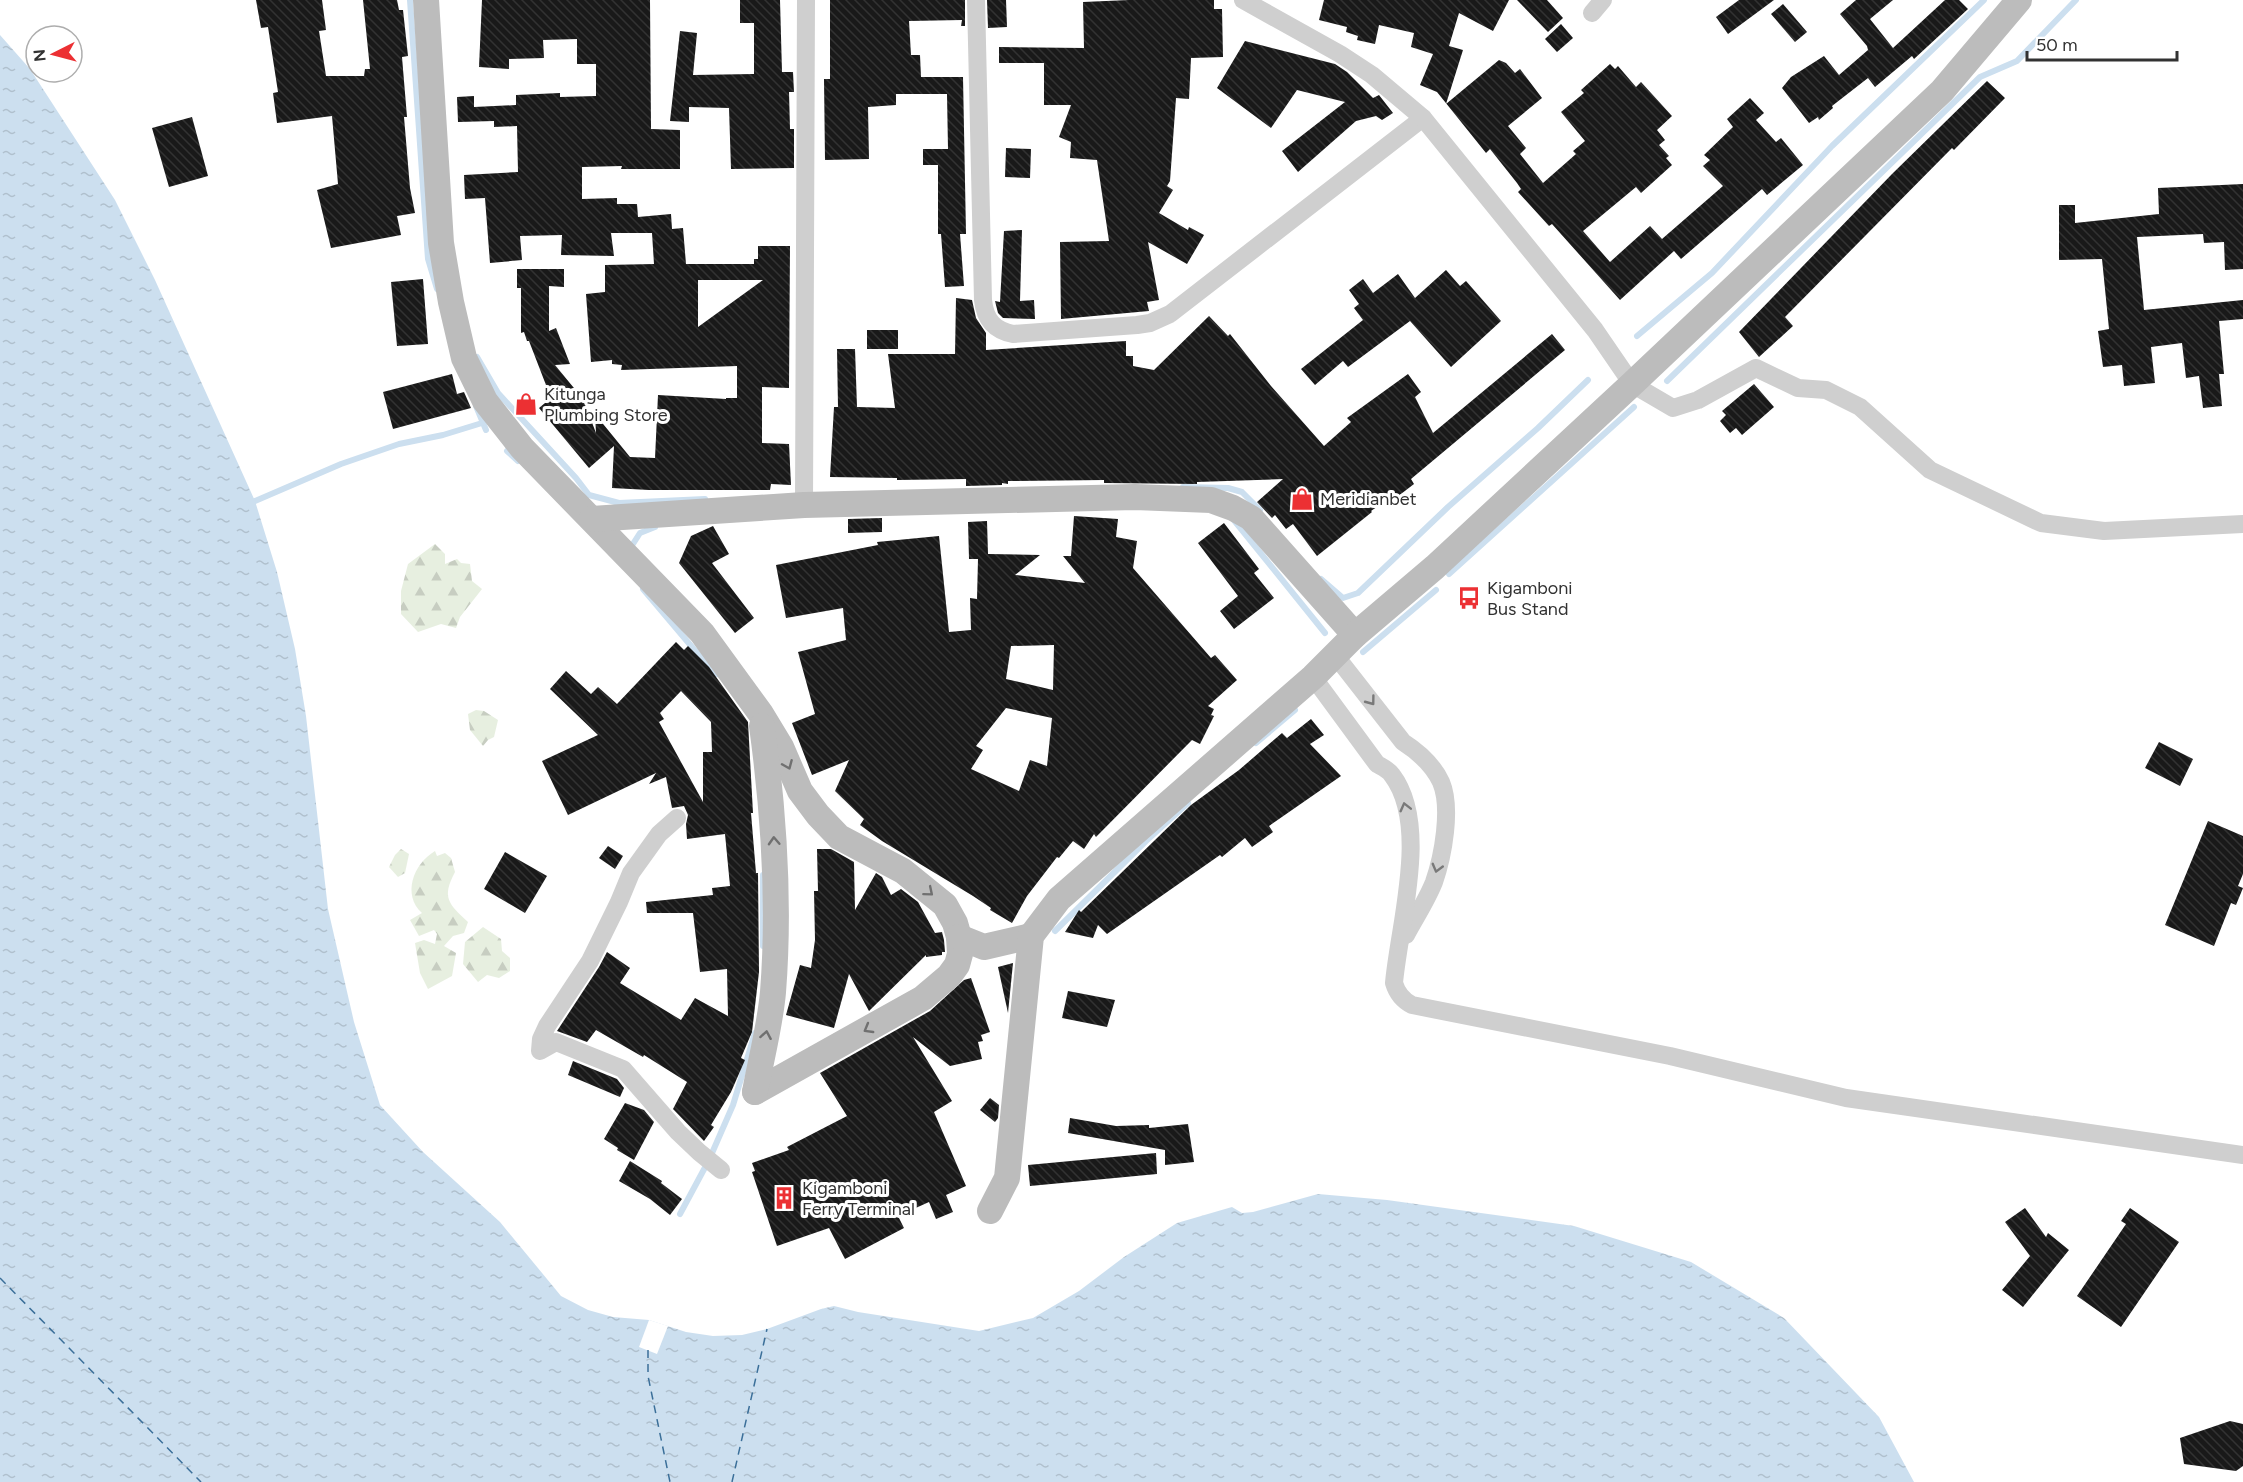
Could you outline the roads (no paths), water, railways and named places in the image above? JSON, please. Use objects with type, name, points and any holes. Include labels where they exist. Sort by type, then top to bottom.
[{"type":"main road","points":[[426,0],[441,243],[451,302],[464,357],[485,401],[515,440],[702,633],[761,714],[781,747],[800,791],[818,815],[839,837],[903,871],[945,905],[955,923],[960,954],[957,965],[949,976],[923,998],[755,1092],[773,995],[777,917],[771,792],[761,714]]},
{"type":"main road","points":[[990,1211],[1007,1178],[1031,936],[1059,899],[1313,677],[1632,384],[1942,91],[2019,0]]},
{"type":"main road","points":[[592,519],[804,505],[1135,497],[1211,500],[1251,518],[1355,636]]},
{"type":"main road","points":[[959,937],[984,947],[1031,936]]},
{"type":"street","points":[[804,505],[806,0]]},
{"type":"street","points":[[976,0],[983,300],[988,320],[1003,332],[1013,334],[1137,325],[1150,323],[1170,314],[1423,118]]},
{"type":"street","points":[[1242,0],[1340,54],[1372,75],[1423,118],[1595,330],[1632,384],[1672,408],[1698,400],[1756,368],[1798,388],[1826,390],[1860,407],[1930,470],[2042,523],[2104,531],[2243,524]]},
{"type":"street","points":[[1335,655],[1403,742],[1417,750],[1440,781],[1445,802],[1445,840],[1434,882],[1400,948]]},
{"type":"street","points":[[1313,677],[1377,764],[1391,773],[1402,794],[1411,828],[1409,882],[1394,983],[1400,996],[1412,1005],[1670,1056],[1846,1098],[2243,1155]]},
{"type":"street","points":[[677,818],[659,834],[631,873],[590,961],[547,1026],[541,1039],[540,1051],[556,1042],[623,1069],[678,1132],[721,1170]]},
{"type":"water","points":[[0,35],[24,62],[24,84],[40,84],[115,200],[155,280],[255,501],[277,572],[295,649],[306,716],[328,909],[354,1022],[380,1105],[423,1152],[500,1222],[561,1296],[588,1310],[613,1317],[649,1320],[686,1332],[713,1336],[742,1335],[767,1329],[834,1306],[858,1312],[979,1331],[1033,1318],[1079,1291],[1124,1257],[1177,1223],[1232,1207],[1242,1213],[1253,1212],[1318,1194],[1387,1200],[1574,1226],[1691,1262],[1784,1318],[1879,1417],[1914,1482],[0,1482]]},
{"type":"waterway","points":[[410,0],[428,259],[437,289]]},
{"type":"waterway","points":[[1637,336],[1712,273],[1832,146],[1984,0]]},
{"type":"waterway","points":[[1667,381],[1980,77],[2017,61],[2076,0]]},
{"type":"waterway","points":[[477,357],[498,393],[589,495],[619,503],[705,499]]},
{"type":"waterway","points":[[1321,579],[1343,598],[1358,593],[1448,507],[1538,428],[1588,380]]},
{"type":"waterway","points":[[476,406],[486,430]]},
{"type":"waterway","points":[[1449,574],[1634,407]]},
{"type":"waterway","points":[[255,501],[341,464],[399,444],[443,435],[482,423]]},
{"type":"waterway","points":[[507,451],[518,461]]},
{"type":"waterway","points":[[1183,487],[1228,488],[1242,492],[1260,510]]},
{"type":"waterway","points":[[1233,519],[1325,633]]},
{"type":"waterway","points":[[631,547],[640,533],[655,527]]},
{"type":"waterway","points":[[643,589],[717,674]]},
{"type":"waterway","points":[[1363,652],[1436,590]]},
{"type":"waterway","points":[[1256,743],[1295,710]]},
{"type":"waterway","points":[[1055,931],[1188,803]]},
{"type":"waterway","points":[[763,875],[763,946]]},
{"type":"waterway","points":[[680,1214],[709,1160],[733,1105],[755,1033]]},
{"type":"place","name":"Kitunga Plumbing Store","points":[[526,404]]},
{"type":"place","name":"Meridianbet","points":[[1302,499]]},
{"type":"place","name":"Kigamboni Bus Stand","points":[[1469,598]]},
{"type":"place","name":"Kigamboni Ferry Terminal","points":[[784,1198]]}]
